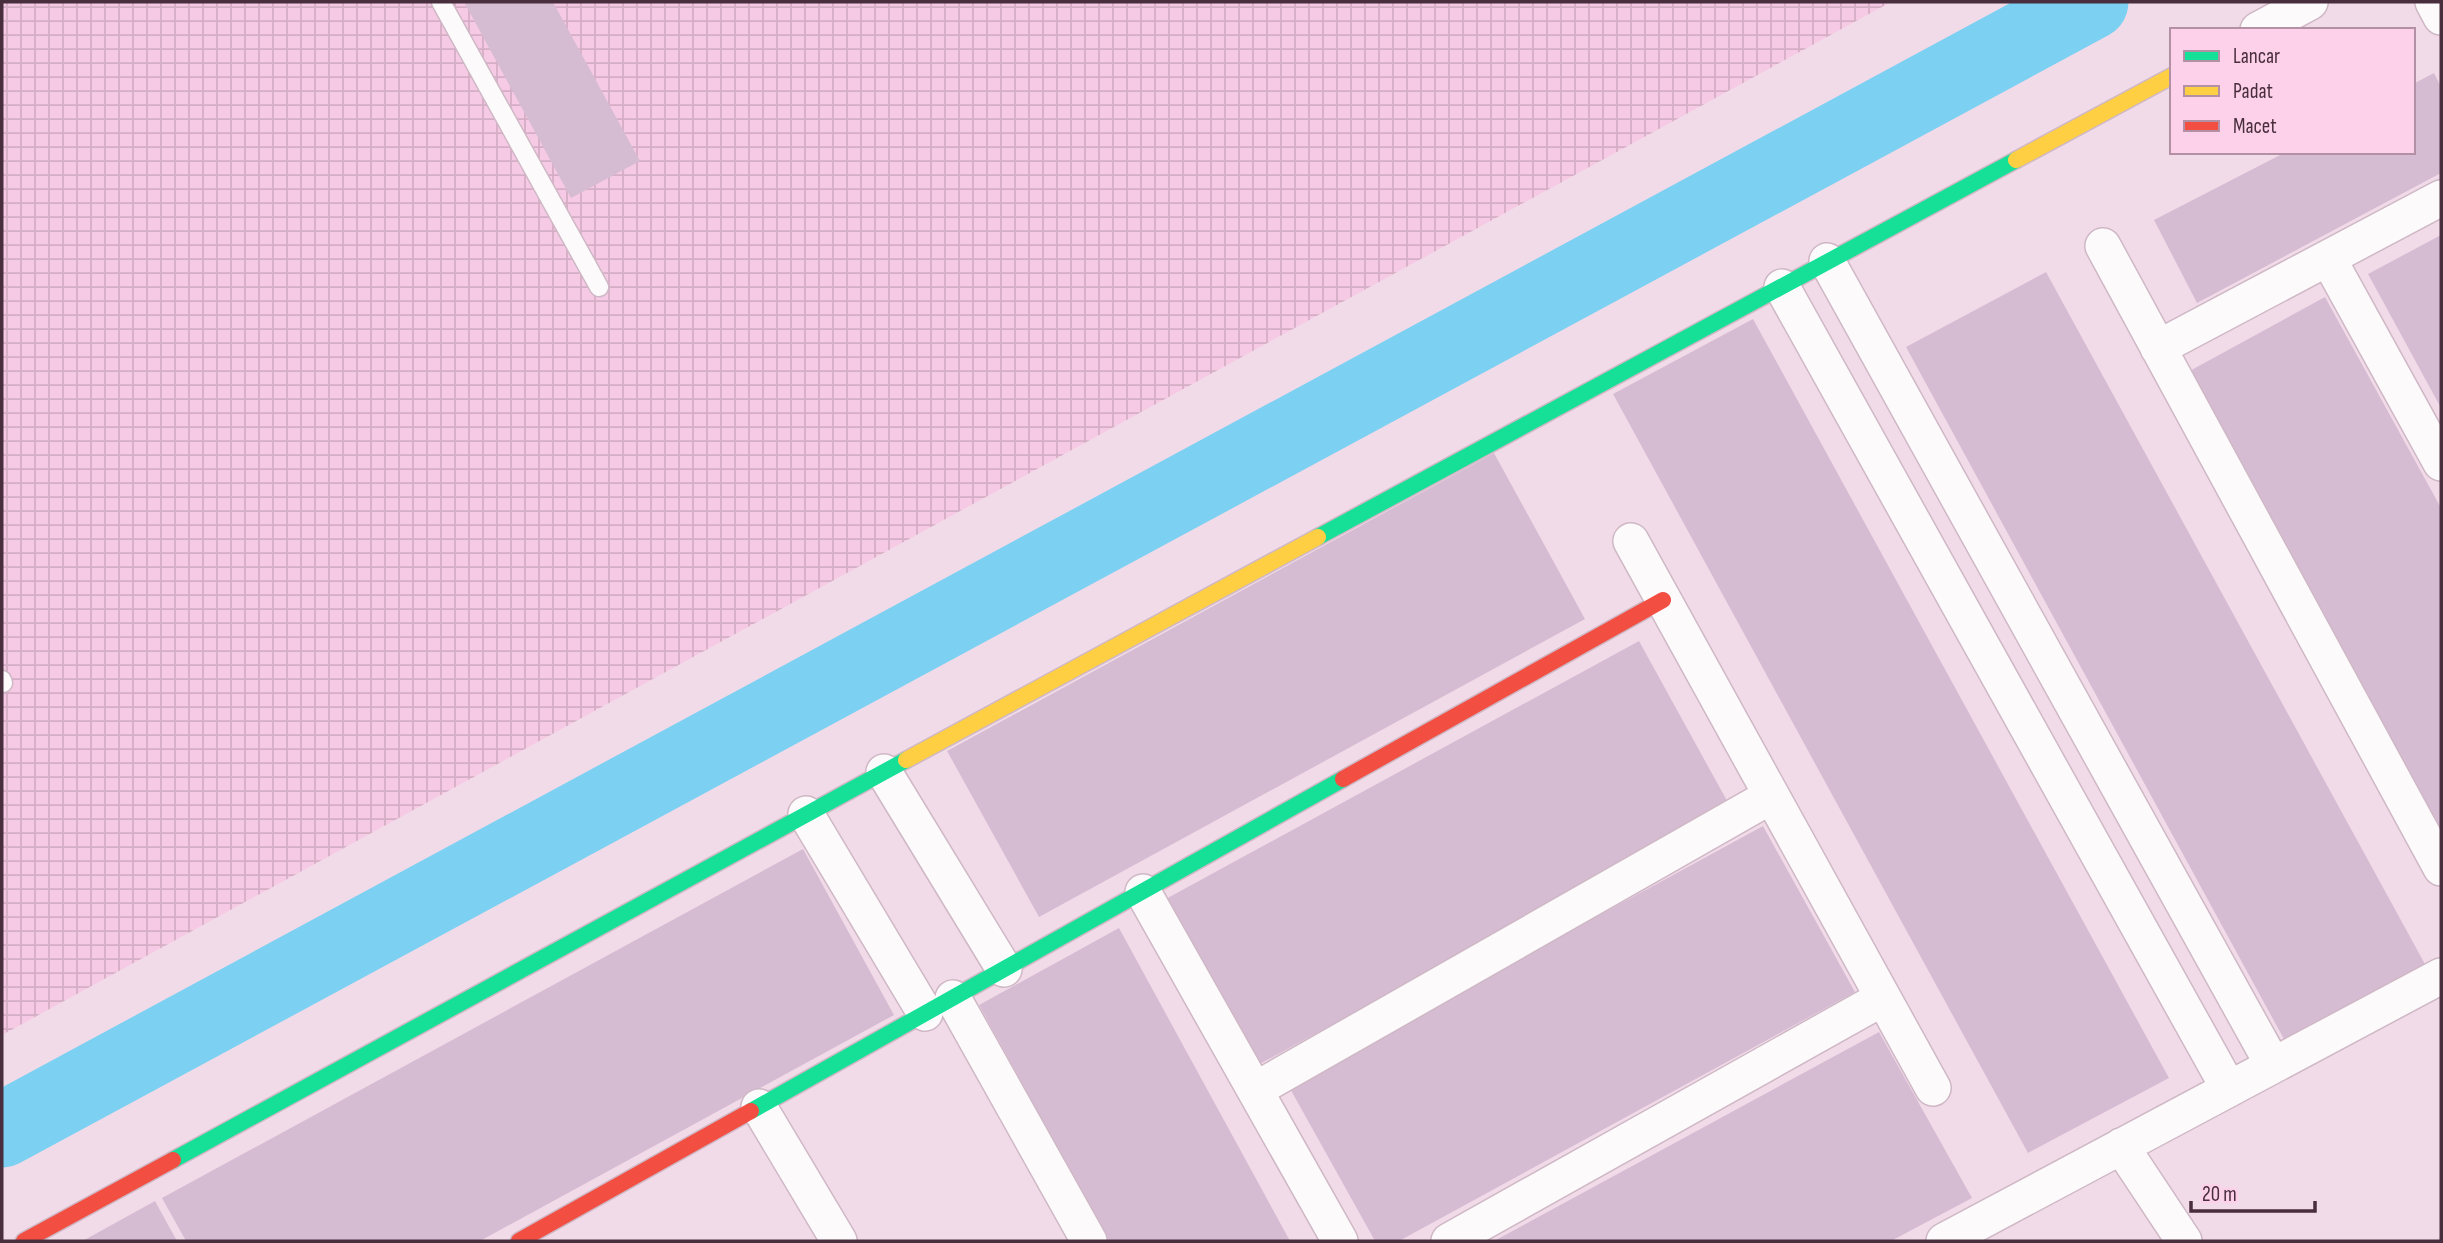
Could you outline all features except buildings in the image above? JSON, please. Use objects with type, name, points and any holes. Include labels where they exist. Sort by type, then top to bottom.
[{"type":"street","points":[[2262,28],[2310,2]]},
{"type":"street","points":[[2433,2],[2441,17]]},
{"type":"street","points":[[24,1241],[806,814],[2170,77]]},
{"type":"street","points":[[2158,348],[2441,198]]},
{"type":"street","points":[[2103,246],[2441,869]]},
{"type":"street","points":[[2328,258],[2441,463]]},
{"type":"street","points":[[1827,261],[2273,1066]]},
{"type":"street","points":[[1782,287],[2229,1089]]},
{"type":"street","points":[[1630,541],[1933,1088]]},
{"type":"street","points":[[519,1241],[1663,600]]},
{"type":"street","points":[[884,772],[1004,970]]},
{"type":"street","points":[[1255,1090],[1771,796]]},
{"type":"street","points":[[806,814],[939,1006],[1089,1241]]},
{"type":"street","points":[[1143,892],[1340,1241]]},
{"type":"street","points":[[1944,1241],[1991,1230],[2121,1146],[2441,976]]},
{"type":"street","points":[[1449,1241],[1883,998]]},
{"type":"street","points":[[759,1107],[839,1241]]},
{"type":"street","points":[[2121,1146],[2184,1241]]},
{"type":"lane","points":[[441,2],[599,287]]},
{"type":"shaded area","points":[[2,2],[1891,2],[2,1035]]},
{"type":"waterway","points":[[2,1130],[2091,2]]},
{"type":"traffic: fast","points":[[1318,537],[2016,160]]},
{"type":"traffic: fast","points":[[173,1160],[906,760]]},
{"type":"traffic: fast","points":[[751,1111],[1343,779]]},
{"type":"traffic: slow","points":[[2016,160],[2170,77]]},
{"type":"traffic: slow","points":[[906,760],[1318,537]]},
{"type":"traffic: jam","points":[[1343,779],[1663,600]]},
{"type":"traffic: jam","points":[[519,1241],[751,1111]]},
{"type":"traffic: jam","points":[[24,1241],[173,1160]]}]
